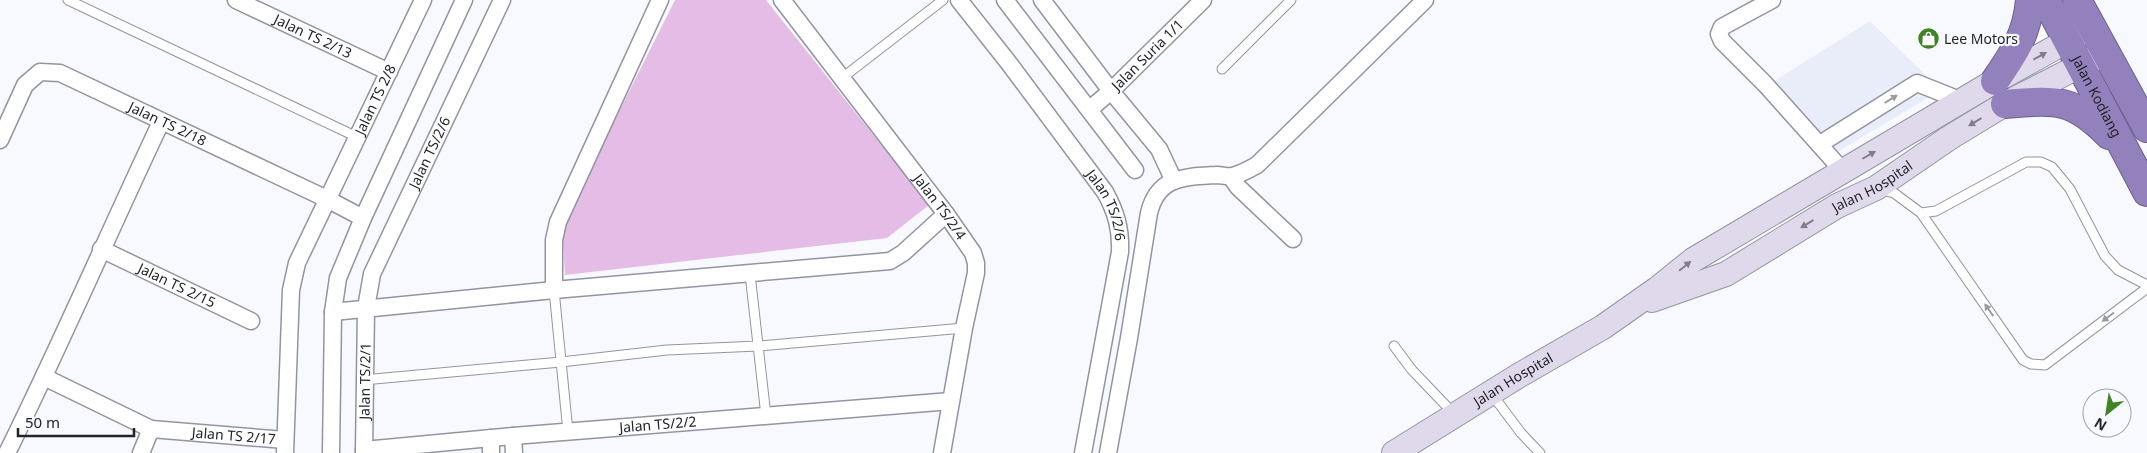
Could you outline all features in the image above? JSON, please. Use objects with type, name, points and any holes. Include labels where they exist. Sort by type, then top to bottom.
[{"type":"highway","points":[[2030,0],[2026,26],[2000,93],[2066,104],[2084,112],[2128,154]]},
{"type":"highway","name":"Jalan Kodiang","points":[[2046,0],[2147,192]]},
{"type":"highway","name":"Jalan Kodiang","points":[[2077,0],[2147,128]]},
{"type":"highway","points":[[2092,0],[2147,101]]},
{"type":"street","name":"Jalan TS 2/13","points":[[236,0],[263,6],[389,72]]},
{"type":"street","name":"Jalan TS 2/8","points":[[285,447],[292,284],[297,263],[423,0]]},
{"type":"street","points":[[331,453],[333,312],[338,278],[362,218],[464,0]]},
{"type":"street","name":"Jalan TS/2/6","points":[[366,308],[372,274],[502,0]]},
{"type":"street","points":[[554,290],[554,240],[558,222],[660,0]]},
{"type":"street","name":"Jalan TS/2/4","points":[[782,0],[946,214],[973,253],[976,263],[942,453]]},
{"type":"street","name":"Jalan TS/2/6","points":[[958,0],[1008,62],[1106,192],[1117,215],[1121,237],[1120,252],[1084,453]]},
{"type":"street","points":[[1005,0],[1135,170]]},
{"type":"street","points":[[1042,0],[1111,91],[1159,149],[1174,181]]},
{"type":"street","name":"Jalan Suria 1/1","points":[[1090,109],[1111,91],[1203,0]]},
{"type":"street","points":[[1108,453],[1152,202],[1159,190],[1166,183],[1174,181],[1219,175],[1231,177],[1257,165],[1425,0]]},
{"type":"street","points":[[1768,1],[1722,27],[1719,34],[1722,41],[1820,144],[1842,170]]},
{"type":"street","name":"Jalan Hospital","points":[[1633,307],[1726,274],[1837,206],[1876,188],[1949,138],[2000,93],[2067,41],[2092,27]]},
{"type":"street","name":"Jalan Hospital","points":[[1394,453],[1603,327],[1633,307],[1693,260],[1842,170],[1962,101],[2000,93],[2080,66],[2105,52]]},
{"type":"street","name":"Jalan TS 2/18","points":[[0,140],[25,85],[40,72],[60,74],[327,199],[362,218]]},
{"type":"street","points":[[1820,144],[1917,83],[1962,101]]},
{"type":"street","points":[[7,453],[161,122]]},
{"type":"street","points":[[1231,177],[1238,187],[1293,239]]},
{"type":"street","points":[[333,312],[554,290],[890,261],[903,254],[946,214]]},
{"type":"street","name":"Jalan TS 2/15","points":[[101,249],[251,321]]},
{"type":"street","name":"Jalan TS/2/1","points":[[364,452],[363,380],[366,308]]},
{"type":"street","name":"Jalan TS 2/17","points":[[44,377],[152,429],[285,447]]},
{"type":"street","name":"Jalan TS/2/2","points":[[364,452],[491,445],[513,436],[951,401]]},
{"type":"street","points":[[141,453],[152,429]]},
{"type":"street","points":[[513,436],[514,453]]},
{"type":"lane","points":[[68,0],[357,137]]},
{"type":"lane","points":[[842,78],[943,0]]},
{"type":"lane","points":[[1222,68],[1291,0]]},
{"type":"lane","points":[[1876,188],[1894,193],[1921,213],[2023,360],[2031,364],[2044,365],[2147,286],[2118,270],[2105,256],[2070,190],[2052,167],[2041,162],[2026,162],[1936,211],[1921,213]]},
{"type":"lane","points":[[750,274],[766,416]]},
{"type":"lane","points":[[554,290],[568,432]]},
{"type":"lane","points":[[363,380],[667,350],[758,346],[964,328]]},
{"type":"lane","points":[[1394,346],[1416,376],[1455,415]]},
{"type":"lane","points":[[1491,393],[1521,433],[1540,453]]},
{"type":"shaded area","points":[[675,0],[766,0],[929,205],[887,238],[565,275],[562,225]]},
{"type":"shaded area","points":[[1870,21],[1941,90],[1824,160],[1758,91]]},
{"type":"place","name":"Lee Motors","points":[[1928,39]]}]
